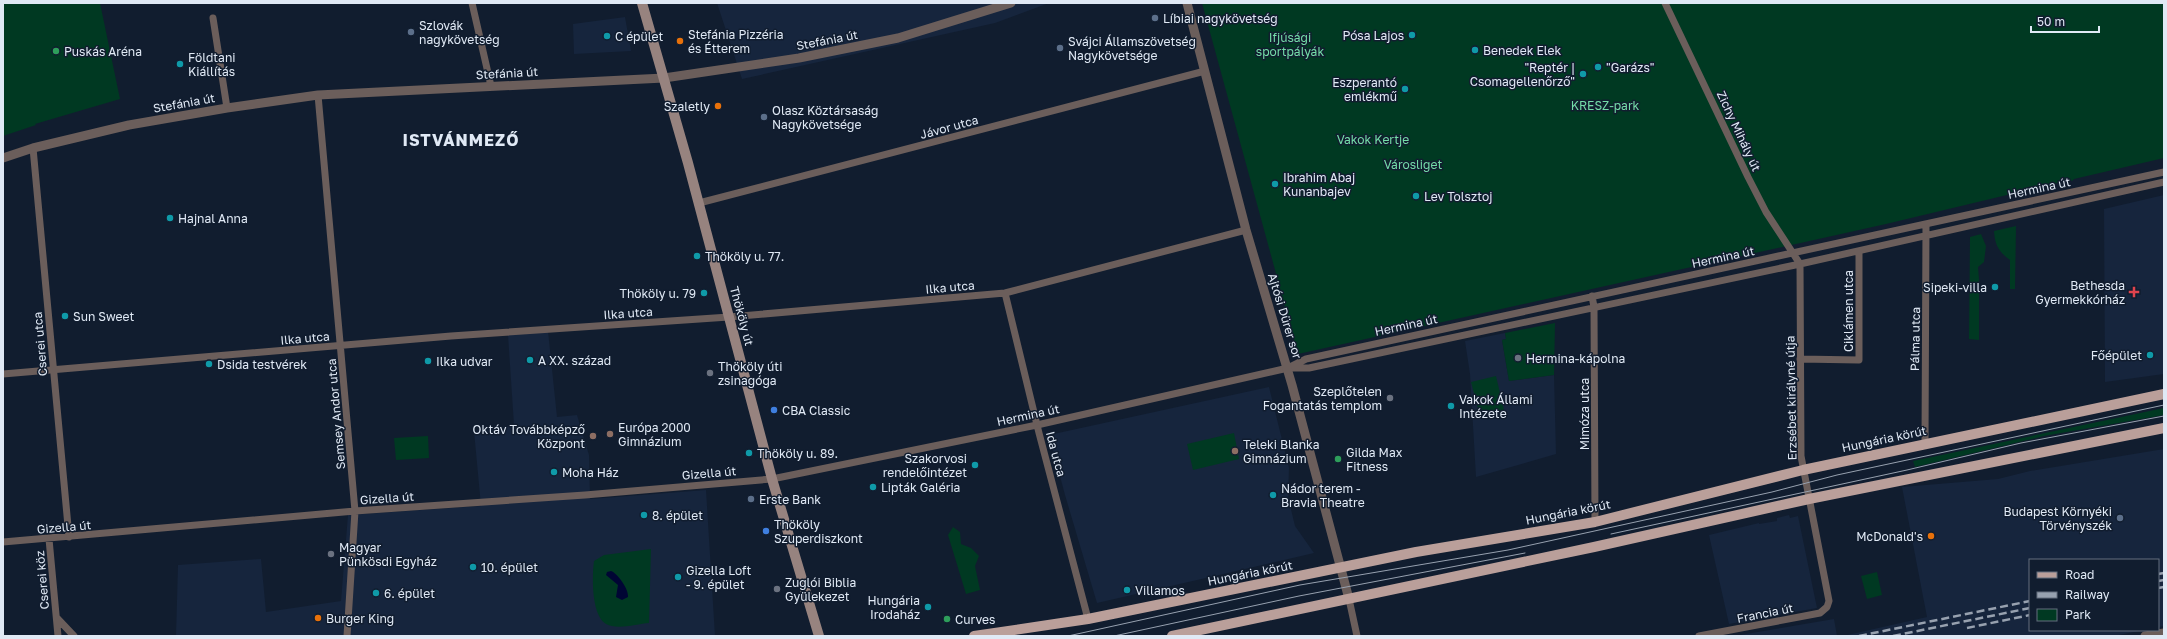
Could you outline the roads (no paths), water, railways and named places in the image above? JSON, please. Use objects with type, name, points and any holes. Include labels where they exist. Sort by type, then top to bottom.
[{"type":"main road","name":"Thököly út","points":[[642,3],[699,203],[772,479],[819,636]]},
{"type":"main road","name":"Hungária körút","points":[[974,636],[1088,619],[1416,552],[1595,522],[1803,470],[2164,394]]},
{"type":"main road","points":[[1172,636],[1594,547],[1809,499],[2164,428]]},
{"type":"street","points":[[472,3],[491,86]]},
{"type":"street","name":"Stefánia út","points":[[3,158],[33,148],[129,125],[227,108],[318,95],[664,78],[799,58],[898,38],[1011,3]]},
{"type":"street","name":"Ajtósi Dürer sor","points":[[1187,3],[1246,230],[1288,368],[1342,568],[1357,636]]},
{"type":"street","name":"Zichy Mihály út","points":[[1665,3],[1766,212],[1800,264]]},
{"type":"street","points":[[213,18],[227,108]]},
{"type":"street","name":"Jávor utca","points":[[699,203],[1205,71]]},
{"type":"street","name":"Semsey Andor utca","points":[[318,95],[341,346],[354,511],[347,636]]},
{"type":"street","name":"Cserei utca","points":[[33,148],[69,537]]},
{"type":"street","name":"Hermina út","points":[[1288,368],[1306,359],[2164,172]]},
{"type":"street","name":"Hermina út","points":[[772,479],[1037,425],[1288,368],[1309,368],[1800,264],[2164,182]]},
{"type":"street","name":"Pálma utca","points":[[1925,444],[1926,224]]},
{"type":"street","name":"Ilka utca","points":[[3,374],[341,346],[729,317],[1005,293],[1246,230]]},
{"type":"street","name":"Ciklámen utca","points":[[1800,359],[1859,360],[1859,251]]},
{"type":"street","name":"Erzsébet királyné útja","points":[[1800,264],[1801,456],[1829,601]]},
{"type":"street","name":"Ida utca","points":[[1005,293],[1037,425],[1088,619]]},
{"type":"street","name":"Mimóza utca","points":[[1592,296],[1594,307],[1595,522]]},
{"type":"street","name":"Gizella út","points":[[3,542],[354,511],[584,495],[772,479]]},
{"type":"street","name":"Cserei köz","points":[[50,539],[58,636]]},
{"type":"street","name":"Francia út","points":[[1699,636],[1820,613],[1827,607],[1829,601]]},
{"type":"street","name":"Cserei köz","points":[[57,618],[72,632],[74,636]]},
{"type":"street","points":[[2146,636],[2164,633]]},
{"type":"tram line","points":[[1068,636],[1300,585],[1508,550],[1772,492],[1837,475],[2164,405]]},
{"type":"tram line","points":[[1611,534],[1907,470],[2021,443],[2164,416]]},
{"type":"tram line","points":[[1114,636],[1299,596],[1525,553]]},
{"type":"railway","points":[[2159,574],[2164,573]]},
{"type":"railway","points":[[2159,581],[2164,580]]},
{"type":"railway","points":[[2159,588],[2164,587]]},
{"type":"railway","points":[[1859,636],[2029,601]]},
{"type":"railway","points":[[1893,636],[2029,608]]},
{"type":"railway","points":[[1967,628],[2029,615]]},
{"type":"place","name":"Líbiai nagykövetség","points":[[1155,18]]},
{"type":"place","name":"Szlovák nagykövetség","points":[[411,32]]},
{"type":"place","name":"Pósa Lajos","points":[[1412,35]]},
{"type":"place","name":"C épület","points":[[607,36]]},
{"type":"place","name":"Stefánia Pizzéria és Étterem","points":[[680,41]]},
{"type":"place","name":"Svájci Államszövetség Nagykövetsége","points":[[1060,48]]},
{"type":"place","name":"Benedek Elek","points":[[1475,50]]},
{"type":"place","name":"Puskás Aréna","points":[[56,51]]},
{"type":"place","name":"Földtani Kiállítás","points":[[180,64]]},
{"type":"place","name":"\"Garázs\"","points":[[1598,67]]},
{"type":"place","name":"\"Reptér | Csomagellenőrző\"","points":[[1583,74]]},
{"type":"place","name":"Eszperantó emlékmű","points":[[1405,89]]},
{"type":"place","name":"Szaletly","points":[[718,106]]},
{"type":"place","name":"Olasz Köztársaság Nagykövetsége","points":[[764,117]]},
{"type":"place","name":"Ibrahim Abaj Kunanbajev","points":[[1275,184]]},
{"type":"place","name":"Lev Tolsztoj","points":[[1416,196]]},
{"type":"place","name":"Hajnal Anna","points":[[170,218]]},
{"type":"place","name":"Thököly u. 77.","points":[[697,256]]},
{"type":"place","name":"Sipeki-villa","points":[[1995,287]]},
{"type":"place","name":"Bethesda Gyermekkórház","points":[[2134,292]]},
{"type":"place","name":"Thököly u. 79","points":[[704,293]]},
{"type":"place","name":"Sun Sweet","points":[[65,316]]},
{"type":"place","name":"Főépület","points":[[2150,355]]},
{"type":"place","name":"Hermina-kápolna","points":[[1518,358]]},
{"type":"place","name":"A XX. század","points":[[530,360]]},
{"type":"place","name":"Ilka udvar","points":[[428,361]]},
{"type":"place","name":"Dsida testvérek","points":[[209,364]]},
{"type":"place","name":"Thököly úti zsinagóga","points":[[710,373]]},
{"type":"place","name":"Szeplőtelen Fogantatás templom","points":[[1390,398]]},
{"type":"place","name":"Vakok Állami Intézete","points":[[1451,406]]},
{"type":"place","name":"CBA Classic","points":[[774,410]]},
{"type":"place","name":"Európa 2000 Gimnázium","points":[[610,434]]},
{"type":"place","name":"Oktáv Továbbképző Központ","points":[[593,436]]},
{"type":"place","name":"Teleki Blanka Gimnázium","points":[[1235,451]]},
{"type":"place","name":"Thököly u. 89.","points":[[749,453]]},
{"type":"place","name":"Gilda Max Fitness","points":[[1338,459]]},
{"type":"place","name":"Szakorvosi rendelőintézet","points":[[975,465]]},
{"type":"place","name":"Moha Ház","points":[[554,472]]},
{"type":"place","name":"Lipták Galéria","points":[[873,487]]},
{"type":"place","name":"Nádor terem - Bravia Theatre","points":[[1273,495]]},
{"type":"place","name":"Erste Bank","points":[[751,499]]},
{"type":"place","name":"8. épület","points":[[644,515]]},
{"type":"place","name":"Budapest Környéki Törvényszék","points":[[2120,518]]},
{"type":"place","name":"Thököly Szuperdiszkont","points":[[766,531]]},
{"type":"place","name":"McDonald's","points":[[1931,536]]},
{"type":"place","name":"Magyar Pünkösdi Egyház","points":[[331,554]]},
{"type":"place","name":"10. épület","points":[[473,567]]},
{"type":"place","name":"Gizella Loft - 9. épület","points":[[678,577]]},
{"type":"place","name":"Zuglói Biblia Gyülekezet","points":[[777,589]]},
{"type":"place","name":"Villamos","points":[[1127,590]]},
{"type":"place","name":"6. épület","points":[[376,593]]},
{"type":"place","name":"Hungária Irodaház","points":[[928,607]]},
{"type":"place","name":"Burger King","points":[[318,618]]},
{"type":"place","name":"Curves","points":[[947,619]]},
{"type":"district","name":"ISTVÁNMEZŐ","points":[[461,140]]},
{"type":"park label","name":"Ifjúsági sportpályák","points":[[1290,44]]},
{"type":"park label","name":"KRESZ-park","points":[[1605,105]]},
{"type":"park label","name":"Vakok Kertje","points":[[1373,139]]},
{"type":"park label","name":"Városliget","points":[[1413,164]]}]
